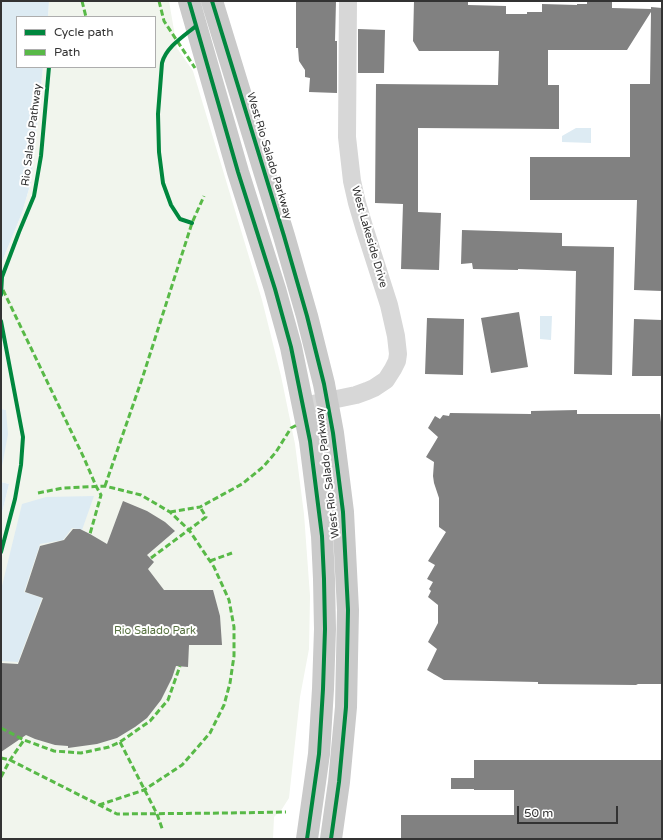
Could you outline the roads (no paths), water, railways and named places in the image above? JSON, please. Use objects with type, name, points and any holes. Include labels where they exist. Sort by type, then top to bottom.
[{"type":"main road","name":"West Rio Salado Parkway","points":[[189,1],[240,179],[275,290],[290,347],[310,441],[322,536],[324,636],[322,719],[318,763],[307,839]]},
{"type":"main road","name":"West Rio Salado Parkway","points":[[212,1],[303,302],[323,377],[334,440],[342,505],[348,610],[346,707],[339,782],[331,839]]},
{"type":"street","name":"West Lakeside Drive","points":[[303,406],[356,395],[374,388],[386,380],[397,361],[398,354],[396,336],[389,305],[356,203],[352,181],[347,137],[348,1]]},
{"type":"park label","name":"Rio Salado Park","points":[[155,631]]}]
